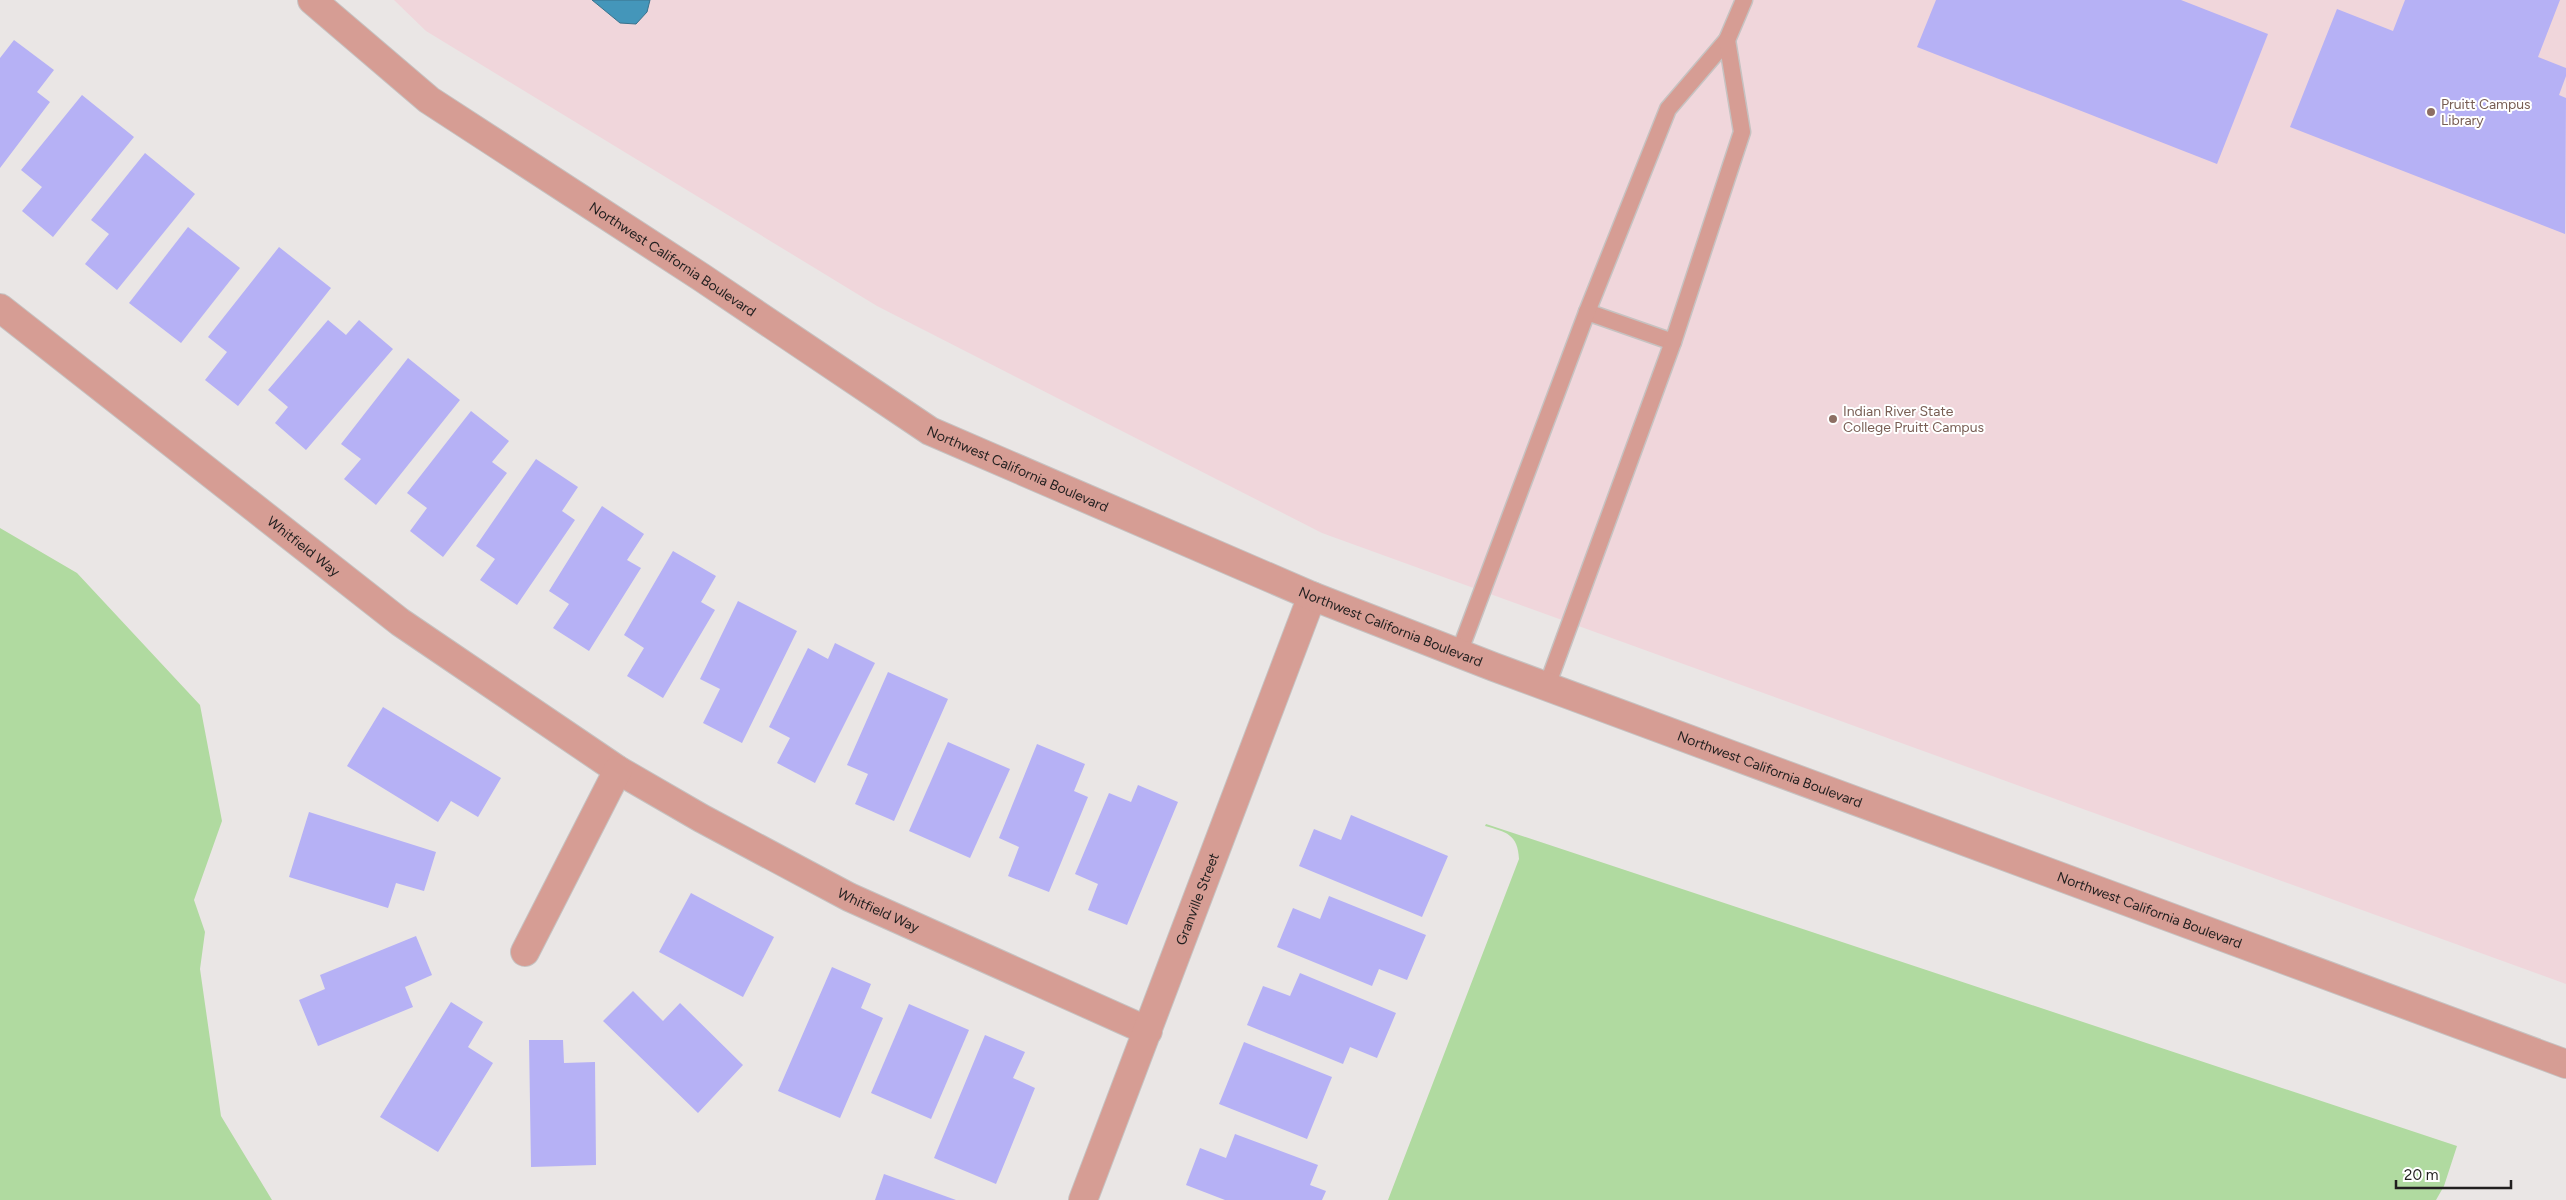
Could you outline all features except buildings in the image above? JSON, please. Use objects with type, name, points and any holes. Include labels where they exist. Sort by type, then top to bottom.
[{"type":"street","name":"Northwest California Boulevard","points":[[312,0],[429,100],[701,277],[930,431],[1312,596],[1459,653],[2566,1064]]},
{"type":"street","name":"Whitfield Way","points":[[0,308],[400,622],[618,770],[701,818],[849,897],[1148,1031]]},
{"type":"street","name":"Granville Street","points":[[1083,1200],[1312,596]]},
{"type":"street","points":[[526,952],[618,770]]},
{"type":"lane","points":[[1459,653],[1587,312],[1668,109],[1727,40],[1744,0]]},
{"type":"lane","points":[[1547,686],[1673,342],[1742,132],[1727,40]]},
{"type":"lane","points":[[1587,312],[1673,342]]},
{"type":"shaded area","name":"Indian River State College Pruitt Campus","points":[[394,0],[2566,0],[2566,984],[1322,533],[877,306],[426,31]]},
{"type":"green space","points":[[0,528],[77,573],[200,705],[222,821],[194,900],[205,932],[200,969],[221,1116],[272,1200],[0,1200]]},
{"type":"green space","points":[[1486,824],[2457,1146],[2444,1186],[2436,1200],[1388,1200],[1519,859],[1516,844],[1510,835],[1485,826]]},
{"type":"water","points":[[592,0],[650,0],[647,12],[636,24],[620,23]]},
{"type":"place","name":"Pruitt Campus Library","points":[[2431,112]]},
{"type":"place","name":"Indian River State College Pruitt Campus","points":[[1833,419]]}]
